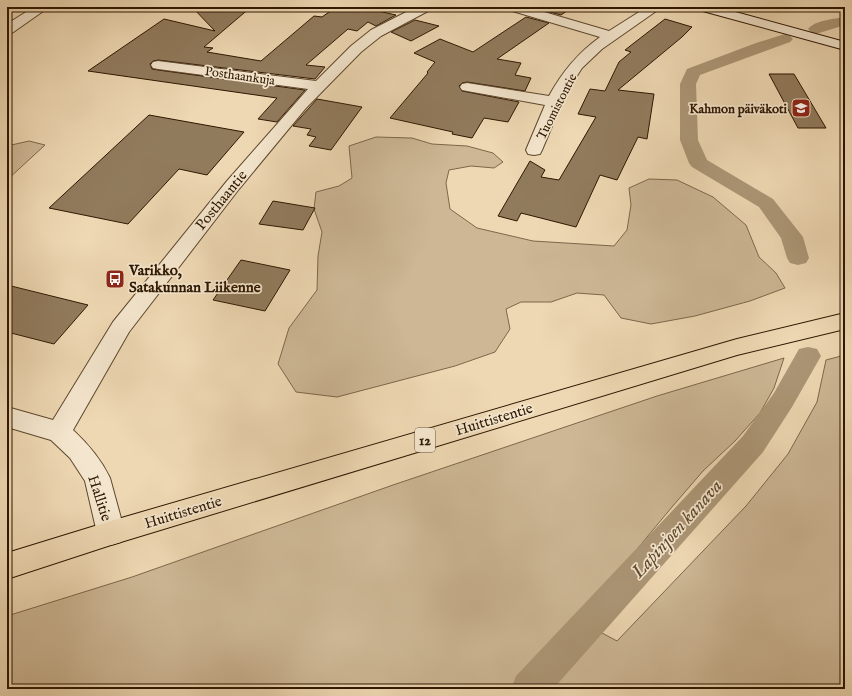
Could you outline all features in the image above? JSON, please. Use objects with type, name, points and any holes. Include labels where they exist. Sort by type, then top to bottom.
[{"type":"highway","name":"Huittistentie","points":[[7,566],[111,533],[737,347],[845,321]]},
{"type":"street","points":[[7,30],[43,7]]},
{"type":"street","name":"Posthaantie","points":[[59,432],[121,327],[233,185],[301,106],[356,49],[376,34],[426,7]]},
{"type":"street","points":[[513,7],[612,36]]},
{"type":"street","name":"Tuomistontie","points":[[534,150],[555,102],[570,74],[587,56],[612,36],[656,7]]},
{"type":"street","points":[[703,7],[845,46]]},
{"type":"street","name":"Posthaankuja","points":[[158,65],[321,86]]},
{"type":"street","points":[[468,87],[555,102]]},
{"type":"street","name":"Hallitie","points":[[7,417],[59,432],[79,451],[97,478],[111,533]]},
{"type":"shaded area","points":[[376,137],[412,138],[432,144],[467,146],[493,153],[503,162],[494,168],[471,166],[449,170],[446,183],[450,209],[477,228],[533,241],[614,246],[627,230],[631,205],[629,188],[649,179],[677,180],[713,197],[746,225],[759,257],[776,273],[785,288],[750,301],[695,316],[651,324],[621,318],[604,295],[577,293],[551,302],[521,302],[506,309],[510,329],[495,352],[455,366],[337,397],[296,392],[278,364],[289,328],[317,290],[318,256],[322,232],[314,209],[316,192],[339,186],[352,178],[349,146]]},
{"type":"shaded area","points":[[29,141],[45,145],[7,180],[7,146]]},
{"type":"shaded area","points":[[845,355],[845,689],[7,689],[7,616],[132,577],[393,485],[657,396],[784,358],[774,388],[760,413],[735,441],[703,471],[593,602],[574,618],[617,641],[746,506],[788,454],[817,402],[826,360]]},
{"type":"building","points":[[192,7],[251,7],[204,47],[213,48],[207,52],[261,61],[314,16],[322,17],[336,7],[357,9],[360,7],[396,15],[376,26],[368,22],[357,31],[348,29],[306,65],[325,67],[315,79],[158,60],[153,61],[150,64],[152,69],[305,90],[277,122],[258,119],[277,98],[88,71],[164,19],[215,31]]},
{"type":"building","points":[[541,7],[573,7],[561,15],[538,9]]},
{"type":"building","points":[[526,17],[549,23],[497,59],[521,63],[515,75],[531,78],[525,91],[467,82],[462,83],[459,86],[462,91],[519,102],[508,122],[484,118],[472,138],[452,134],[453,132],[390,118],[428,73],[427,72],[435,62],[414,53],[440,39],[473,52]]},
{"type":"building","points":[[665,19],[692,27],[618,90],[654,94],[647,139],[638,137],[617,180],[600,175],[576,227],[521,213],[517,221],[498,216],[530,161],[545,170],[541,177],[559,180],[596,117],[578,114],[590,89],[605,91],[619,62],[631,52],[625,50]]},
{"type":"building","points":[[415,20],[439,26],[411,41],[391,32]]},
{"type":"building","points":[[769,74],[794,74],[826,128],[798,128]]},
{"type":"building","points":[[317,99],[362,107],[331,150],[309,146],[316,137],[307,135],[311,129],[293,126]]},
{"type":"building","points":[[149,115],[244,132],[207,175],[179,169],[128,224],[49,208]]},
{"type":"building","points":[[273,201],[315,208],[303,230],[259,224]]},
{"type":"building","points":[[241,260],[290,270],[265,311],[213,300]]},
{"type":"building","points":[[7,285],[88,305],[54,344],[7,332]]},
{"type":"waterway","name":"Lapinjoen kanava","points":[[816,29],[845,21]]},
{"type":"waterway","name":"Lapinjoen kanava","points":[[785,39],[693,72],[688,84],[689,140],[699,163],[766,203],[792,237],[798,258]]},
{"type":"waterway","name":"Lapinjoen kanava","points":[[529,689],[753,444],[783,400],[808,356]]},
{"type":"place","name":"Kahmon päiväkoti","points":[[801,108]]},
{"type":"place","name":"Varikko, Satakunnan Liikenne","points":[[115,279]]}]
